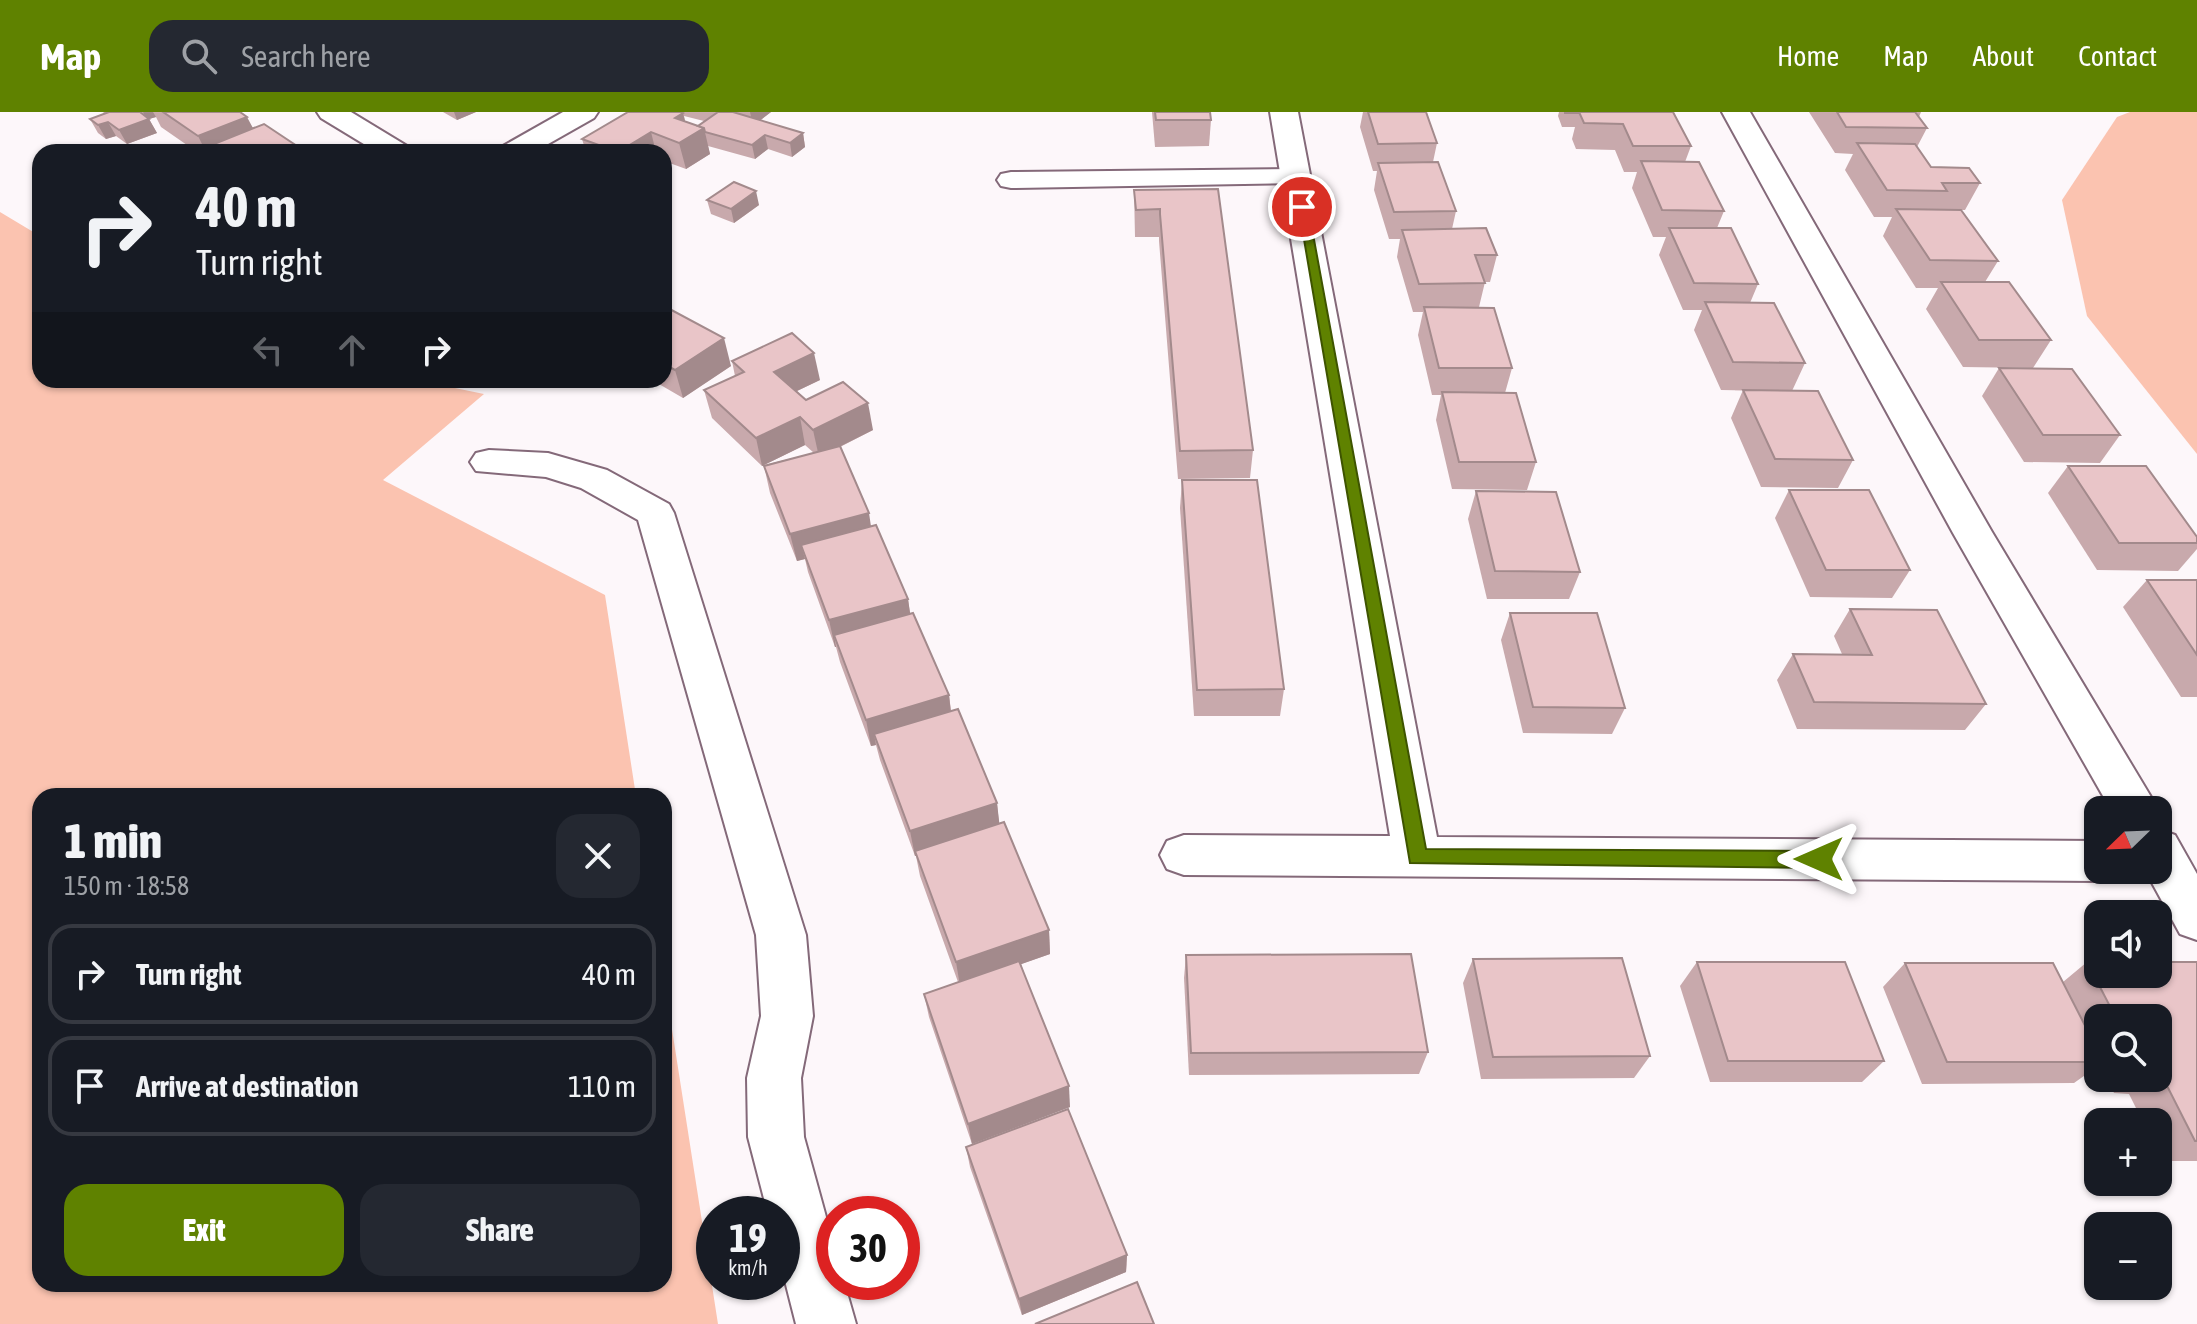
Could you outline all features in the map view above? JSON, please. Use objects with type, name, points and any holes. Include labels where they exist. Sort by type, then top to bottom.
[{"type":"street","points":[[331,112],[384,144]]},
{"type":"street","points":[[527,144],[584,112]]},
{"type":"street","points":[[1284,112],[1417,857]]},
{"type":"street","points":[[1736,112],[1965,519],[2127,796]]},
{"type":"street","points":[[489,462],[548,465],[594,479],[655,513],[781,935],[787,1016],[774,1078],[776,1137],[826,1324]]},
{"type":"street","points":[[1184,855],[2084,861]]},
{"type":"street","points":[[2172,877],[2197,919]]},
{"type":"lane","points":[[1011,180],[1296,177]]},
{"type":"shaded area","points":[[2130,112],[2197,112],[2197,454],[2087,316],[2062,200],[2117,117]]},
{"type":"shaded area","points":[[0,212],[32,231],[32,388],[455,388],[484,394],[383,480],[605,595],[635,788],[32,788],[32,1292],[672,1292],[672,1029],[698,1196],[696,1300],[714,1300],[718,1324],[0,1324]]},
{"type":"building","points":[[109,112],[140,112],[149,119],[119,130],[108,122],[98,125],[90,119]]},
{"type":"building","points":[[163,112],[240,112],[247,117],[198,136]]},
{"type":"building","points":[[628,112],[681,112],[675,118],[704,128],[679,143],[651,132],[631,144],[596,144],[582,139]]},
{"type":"building","points":[[718,112],[733,112],[803,133],[790,143],[765,135],[752,145],[705,132],[698,126]]},
{"type":"building","points":[[1155,112],[1210,112],[1211,120],[1156,120]]},
{"type":"building","points":[[1368,112],[1426,112],[1437,143],[1378,144]]},
{"type":"building","points":[[1579,112],[1673,112],[1691,146],[1633,146],[1623,124],[1584,123]]},
{"type":"building","points":[[1837,112],[1915,112],[1927,128],[1846,127]]},
{"type":"building","points":[[264,124],[294,144],[214,144]]},
{"type":"building","points":[[1857,143],[1915,144],[1931,167],[1969,168],[1980,183],[1942,183],[1947,191],[1887,190]]},
{"type":"building","points":[[1641,161],[1699,162],[1724,211],[1662,210]]},
{"type":"building","points":[[1438,162],[1456,211],[1394,212],[1378,163]]},
{"type":"building","points":[[734,182],[756,191],[731,209],[707,200]]},
{"type":"building","points":[[1218,189],[1253,450],[1180,451],[1160,209],[1136,210],[1134,190]]},
{"type":"building","points":[[1896,209],[1961,210],[1998,261],[1930,260]]},
{"type":"building","points":[[1486,228],[1497,255],[1475,255],[1485,283],[1419,284],[1402,230]]},
{"type":"building","points":[[1669,228],[1731,228],[1758,284],[1694,283]]},
{"type":"building","points":[[1941,282],[2009,282],[2051,340],[1979,340]]},
{"type":"building","points":[[1705,302],[1774,303],[1805,363],[1733,362]]},
{"type":"building","points":[[1424,307],[1494,308],[1512,368],[1439,368]]},
{"type":"building","points":[[672,310],[724,338],[675,370],[672,368]]},
{"type":"building","points":[[792,333],[814,353],[774,372],[806,400],[843,382],[868,403],[813,430],[800,417],[756,438],[704,390],[744,372],[732,361]]},
{"type":"building","points":[[1999,368],[2072,369],[2120,435],[2043,435]]},
{"type":"building","points":[[1743,390],[1818,391],[1853,460],[1775,459]]},
{"type":"building","points":[[1442,392],[1516,393],[1536,462],[1459,462]]},
{"type":"building","points":[[840,446],[869,513],[790,534],[764,466]]},
{"type":"building","points":[[2068,466],[2146,466],[2197,537],[2197,543],[2119,543]]},
{"type":"building","points":[[1182,480],[1257,480],[1284,689],[1197,690]]},
{"type":"building","points":[[1789,490],[1869,490],[1910,570],[1826,570]]},
{"type":"building","points":[[1476,491],[1556,492],[1580,572],[1495,571]]},
{"type":"building","points":[[876,525],[908,599],[829,620],[801,545]]},
{"type":"building","points":[[2147,580],[2197,580],[2197,655]]},
{"type":"building","points":[[1850,609],[1937,610],[1986,704],[1814,702],[1793,654],[1872,655]]},
{"type":"building","points":[[913,613],[949,695],[866,720],[834,635]]},
{"type":"building","points":[[1510,613],[1597,613],[1625,708],[1533,707]]},
{"type":"building","points":[[958,709],[997,803],[910,831],[874,734]]},
{"type":"building","points":[[1004,822],[1049,930],[956,962],[915,851]]},
{"type":"building","points":[[1411,954],[1428,1052],[1191,1053],[1186,955]]},
{"type":"building","points":[[1622,958],[1650,1056],[1493,1057],[1473,959]]},
{"type":"building","points":[[1019,961],[1069,1086],[968,1124],[924,994]]},
{"type":"building","points":[[1697,962],[1845,962],[1884,1061],[1728,1061]]},
{"type":"building","points":[[2172,962],[2197,962],[2197,1141],[2170,1092],[2172,1004],[2109,1004],[2100,988],[2172,988]]},
{"type":"building","points":[[1905,963],[2053,963],[2084,1024],[2084,1062],[1947,1062]]},
{"type":"building","points":[[1068,1109],[1127,1255],[1019,1299],[966,1147]]},
{"type":"building","points":[[1137,1282],[1154,1324],[1035,1324]]},
{"type":"route","points":[[1302,207],[1417,857],[1819,859]]}]
